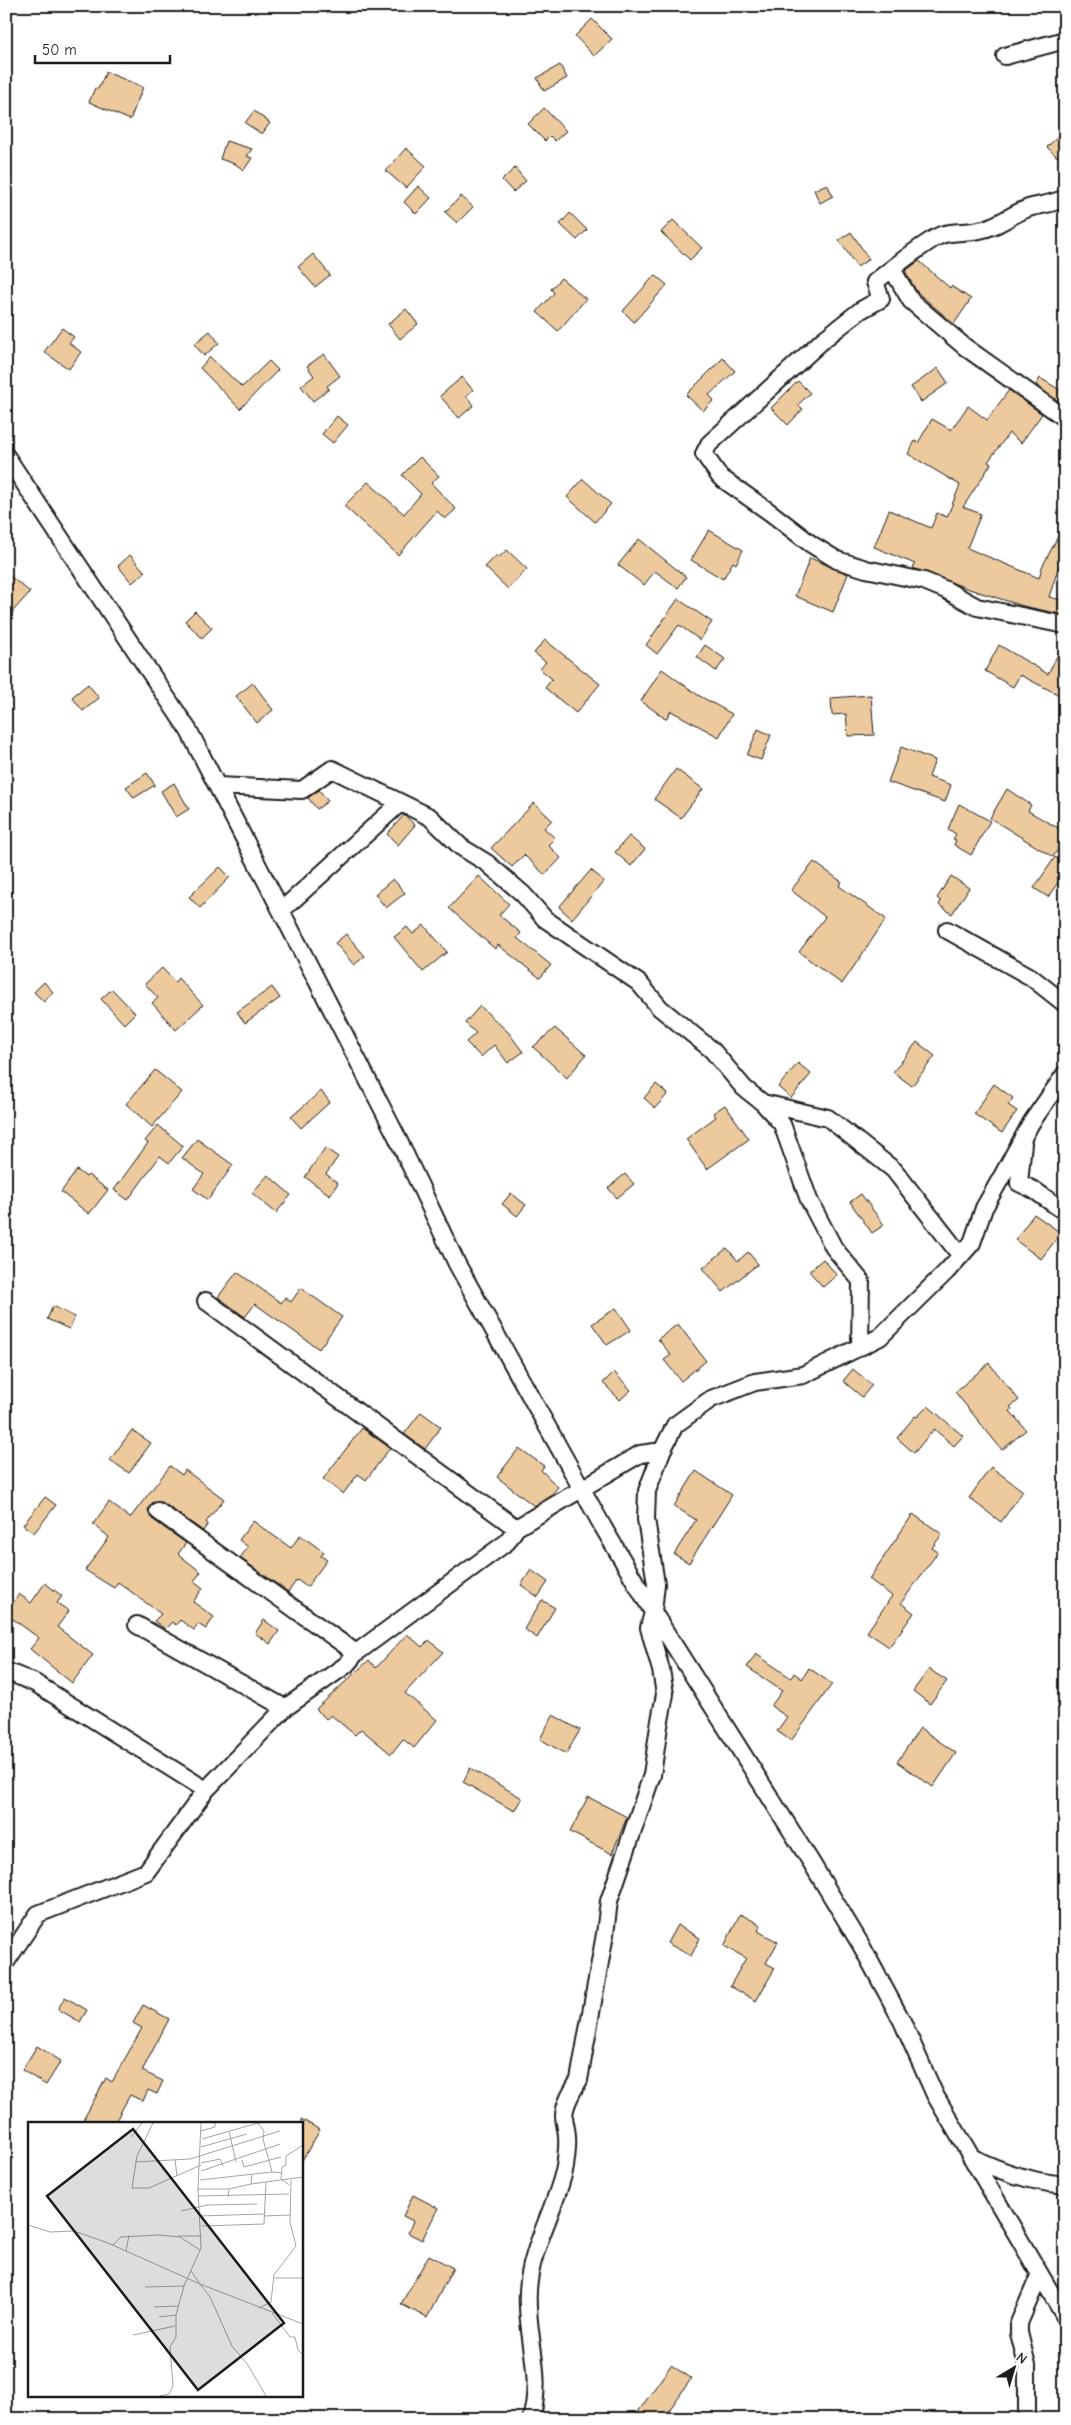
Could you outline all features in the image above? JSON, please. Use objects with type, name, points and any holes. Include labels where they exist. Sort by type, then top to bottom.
[{"type":"street","points":[[1005,56],[1065,40]]},
{"type":"street","points":[[1065,198],[1054,204],[1032,207],[1014,214],[996,226],[940,236],[892,268],[875,282],[881,299],[861,310],[824,339],[708,444],[704,454],[720,477],[811,544],[837,560],[866,569],[924,581],[946,590],[977,607],[1065,625]]},
{"type":"street","points":[[892,268],[912,301],[965,347],[1065,418]]},
{"type":"street","points":[[6,456],[189,731],[396,1135],[457,1264],[582,1490],[653,1612],[811,1862],[860,1945],[902,2021],[936,2095],[1065,2317]]},
{"type":"street","points":[[218,786],[302,790],[332,769],[430,817],[461,847],[487,863],[524,894],[545,919],[639,983],[660,1008],[712,1050],[744,1088],[763,1103],[782,1124],[809,1200],[834,1248],[861,1281],[860,1347]]},
{"type":"street","points":[[282,910],[400,803]]},
{"type":"street","points":[[947,930],[1031,977],[1065,1004]]},
{"type":"street","points":[[531,2419],[537,2384],[536,2358],[528,2321],[528,2290],[532,2266],[558,2194],[565,2165],[567,2138],[564,2114],[570,2095],[580,2080],[606,1934],[609,1901],[652,1775],[665,1694],[661,1670],[649,1628],[656,1584],[646,1519],[647,1491],[662,1451],[675,1425],[711,1399],[755,1382],[803,1374],[880,1337],[972,1243],[984,1208],[1024,1136],[1062,1082]]},
{"type":"street","points":[[763,1103],[828,1118],[894,1170],[961,1256]]},
{"type":"street","points":[[1024,1136],[1019,1183],[1034,1190],[1065,1212]]},
{"type":"street","points":[[206,1300],[516,1528]]},
{"type":"street","points":[[6,1962],[38,1914],[146,1872],[206,1790],[285,1708],[346,1665],[356,1653],[507,1542],[516,1528],[640,1454],[662,1451]]},
{"type":"street","points":[[158,1511],[356,1653]]},
{"type":"street","points":[[137,1625],[285,1708]]},
{"type":"street","points":[[6,1672],[35,1683],[206,1790]]},
{"type":"street","points":[[971,2157],[995,2170],[1045,2183],[1065,2185]]},
{"type":"street","points":[[1027,2419],[1027,2365],[1019,2333],[1019,2324],[1040,2274]]},
{"type":"building","points":[[592,19],[612,39],[594,56],[575,36]]},
{"type":"building","points":[[560,65],[567,78],[544,91],[537,78]]},
{"type":"building","points":[[106,72],[143,87],[130,120],[89,102],[95,88],[98,89]]},
{"type":"building","points":[[544,108],[566,131],[555,141],[550,136],[545,141],[528,124]]},
{"type":"building","points":[[254,111],[270,123],[262,134],[245,123]]},
{"type":"building","points":[[1065,130],[1065,150],[1057,157],[1047,147]]},
{"type":"building","points":[[226,141],[252,149],[247,156],[252,158],[244,170],[235,164],[220,159]]},
{"type":"building","points":[[406,148],[426,166],[406,188],[386,171]]},
{"type":"building","points":[[515,168],[526,181],[513,192],[502,180]]},
{"type":"building","points":[[827,184],[833,196],[820,203],[814,190]]},
{"type":"building","points":[[418,186],[431,198],[416,214],[404,202]]},
{"type":"building","points":[[461,196],[473,207],[457,223],[445,212]]},
{"type":"building","points":[[570,213],[587,230],[577,240],[560,224]]},
{"type":"building","points":[[673,220],[702,248],[690,260],[661,232]]},
{"type":"building","points":[[851,232],[869,259],[857,267],[839,240]]},
{"type":"building","points":[[313,254],[330,275],[315,287],[298,267]]},
{"type":"building","points":[[919,261],[950,288],[951,286],[971,299],[954,324],[917,292],[905,271]]},
{"type":"building","points":[[655,275],[667,285],[634,322],[623,311]]},
{"type":"building","points":[[561,278],[586,299],[558,331],[537,312],[554,293],[551,289]]},
{"type":"building","points":[[406,309],[418,324],[400,339],[388,324]]},
{"type":"building","points":[[62,328],[74,337],[69,343],[81,352],[69,369],[44,352]]},
{"type":"building","points":[[210,331],[219,343],[204,356],[194,344]]},
{"type":"building","points":[[324,354],[340,376],[327,386],[329,389],[313,401],[301,386],[314,376],[307,366]]},
{"type":"building","points":[[210,357],[242,387],[269,361],[278,370],[240,409],[200,368]]},
{"type":"building","points":[[723,358],[735,371],[709,395],[714,400],[703,411],[686,395]]},
{"type":"building","points":[[938,368],[948,383],[921,402],[911,387]]},
{"type":"building","points":[[462,377],[473,390],[466,396],[474,405],[459,418],[440,396]]},
{"type":"building","points":[[1040,378],[1065,393],[1065,406],[1036,385]]},
{"type":"building","points":[[798,381],[810,393],[798,405],[803,409],[788,425],[771,408]]},
{"type":"building","points":[[1009,390],[1042,414],[1021,443],[1009,433],[988,462],[991,464],[963,507],[981,514],[967,548],[1039,578],[1042,567],[1063,527],[1065,528],[1065,569],[1059,566],[1049,597],[1065,601],[1065,615],[1023,606],[969,589],[913,568],[915,564],[874,547],[889,510],[931,528],[937,513],[947,517],[960,485],[908,454],[915,441],[918,443],[932,419],[951,430],[968,406],[987,420]]},
{"type":"building","points":[[337,416],[348,425],[333,443],[322,434]]},
{"type":"building","points":[[420,457],[439,476],[431,483],[456,509],[445,519],[437,511],[398,555],[344,506],[368,482],[404,514],[421,494],[402,475]]},
{"type":"building","points":[[583,479],[611,504],[595,522],[567,497]]},
{"type":"building","points":[[709,530],[743,550],[736,564],[733,562],[723,579],[691,560]]},
{"type":"building","points":[[639,539],[686,577],[678,588],[655,571],[644,585],[618,565]]},
{"type":"building","points":[[507,550],[527,569],[508,589],[485,567],[497,555],[499,557]]},
{"type":"building","points":[[130,555],[145,572],[132,583],[118,566]]},
{"type":"building","points":[[810,558],[848,574],[833,612],[795,596]]},
{"type":"building","points":[[6,573],[30,592],[6,619]]},
{"type":"building","points":[[678,599],[712,622],[700,640],[679,625],[657,654],[646,645]]},
{"type":"building","points":[[195,611],[212,628],[202,638],[185,621]]},
{"type":"building","points":[[545,640],[600,684],[576,713],[545,688],[552,679],[540,669],[546,662],[534,653]]},
{"type":"building","points":[[1065,640],[1065,698],[1020,675],[1013,687],[985,671],[999,645],[1048,674]]},
{"type":"building","points":[[705,645],[725,659],[716,671],[697,657]]},
{"type":"building","points":[[662,669],[698,695],[732,714],[719,737],[671,711],[666,719],[641,701]]},
{"type":"building","points":[[253,683],[273,710],[257,723],[236,696]]},
{"type":"building","points":[[88,684],[99,698],[83,711],[72,697]]},
{"type":"building","points":[[871,695],[874,735],[848,736],[846,714],[832,715],[831,698]]},
{"type":"building","points":[[758,729],[771,735],[761,760],[747,755]]},
{"type":"building","points":[[901,747],[935,760],[929,777],[951,785],[945,802],[888,782]]},
{"type":"building","points":[[676,769],[703,789],[681,818],[654,799]]},
{"type":"building","points":[[147,773],[155,785],[134,798],[126,787]]},
{"type":"building","points":[[174,783],[189,809],[176,817],[161,791]]},
{"type":"building","points":[[1007,789],[1031,805],[1028,811],[1065,832],[1065,838],[1053,857],[990,818]]},
{"type":"building","points":[[319,790],[328,801],[317,809],[308,798]]},
{"type":"building","points":[[534,803],[552,820],[544,828],[555,838],[548,845],[561,858],[545,875],[524,855],[512,867],[491,848]]},
{"type":"building","points":[[959,804],[990,821],[971,855],[954,845],[956,840],[953,839],[956,834],[948,829]]},
{"type":"building","points":[[404,815],[415,825],[398,845],[387,834]]},
{"type":"building","points":[[629,836],[645,849],[631,866],[615,852]]},
{"type":"building","points":[[1055,857],[1065,863],[1065,872],[1048,897],[1034,888]]},
{"type":"building","points":[[814,862],[842,882],[839,886],[886,919],[842,984],[799,952],[825,917],[791,890]]},
{"type":"building","points":[[220,867],[230,877],[200,908],[189,897]]},
{"type":"building","points":[[591,870],[604,881],[572,919],[559,907]]},
{"type":"building","points":[[479,876],[509,904],[499,915],[521,933],[517,938],[551,965],[540,978],[498,945],[495,949],[449,908]]},
{"type":"building","points":[[951,876],[969,888],[952,914],[939,905],[941,901],[937,898]]},
{"type":"building","points":[[393,879],[405,893],[386,908],[375,894]]},
{"type":"building","points":[[424,925],[447,952],[423,972],[394,937],[407,927],[413,934]]},
{"type":"building","points":[[346,934],[365,956],[354,965],[335,943]]},
{"type":"building","points":[[162,968],[175,982],[178,978],[203,1005],[176,1030],[152,1003],[158,998],[145,984]]},
{"type":"building","points":[[44,982],[53,992],[44,1002],[34,992]]},
{"type":"building","points":[[272,987],[280,998],[245,1023],[237,1012]]},
{"type":"building","points":[[112,989],[135,1013],[124,1024],[101,999]]},
{"type":"building","points":[[480,1006],[508,1032],[523,1052],[508,1063],[494,1045],[481,1057],[466,1042],[476,1033],[465,1023]]},
{"type":"building","points":[[555,1028],[586,1055],[567,1078],[533,1047]]},
{"type":"building","points":[[917,1042],[935,1056],[912,1086],[893,1072]]},
{"type":"building","points":[[798,1063],[811,1074],[791,1098],[778,1087]]},
{"type":"building","points":[[155,1070],[182,1092],[152,1127],[126,1104]]},
{"type":"building","points":[[656,1084],[668,1094],[655,1108],[644,1098]]},
{"type":"building","points":[[994,1084],[1013,1098],[1008,1105],[1017,1111],[1002,1133],[974,1114]]},
{"type":"building","points":[[321,1091],[330,1102],[301,1128],[291,1117]]},
{"type":"building","points":[[725,1105],[749,1139],[707,1169],[686,1139],[716,1117],[713,1113]]},
{"type":"building","points":[[158,1125],[183,1146],[169,1163],[160,1156],[128,1200],[114,1190],[148,1143],[145,1141]]},
{"type":"building","points":[[197,1139],[233,1165],[208,1200],[193,1189],[204,1174],[182,1158]]},
{"type":"building","points":[[325,1148],[338,1157],[326,1174],[338,1183],[330,1195],[305,1177]]},
{"type":"building","points":[[77,1170],[86,1177],[88,1175],[108,1190],[89,1214],[61,1192]]},
{"type":"building","points":[[625,1174],[634,1184],[617,1198],[608,1188]]},
{"type":"building","points":[[268,1175],[291,1195],[276,1213],[252,1193]]},
{"type":"building","points":[[511,1193],[526,1205],[517,1216],[502,1204]]},
{"type":"building","points":[[861,1194],[884,1225],[872,1233],[850,1202]]},
{"type":"building","points":[[1034,1214],[1061,1233],[1041,1259],[1015,1240]]},
{"type":"building","points":[[727,1248],[738,1261],[748,1252],[758,1264],[723,1292],[703,1268]]},
{"type":"building","points":[[823,1259],[837,1275],[823,1287],[809,1271]]},
{"type":"building","points":[[237,1272],[281,1303],[285,1297],[291,1302],[301,1288],[342,1317],[319,1349],[255,1304],[245,1317],[218,1297]]},
{"type":"building","points":[[53,1306],[75,1317],[69,1329],[47,1319]]},
{"type":"building","points":[[616,1308],[631,1330],[607,1345],[592,1324]]},
{"type":"building","points":[[678,1324],[706,1361],[681,1381],[664,1360],[671,1355],[658,1339]]},
{"type":"building","points":[[989,1363],[1019,1400],[1010,1407],[1012,1409],[1010,1411],[1026,1430],[1002,1450],[955,1392]]},
{"type":"building","points":[[853,1369],[872,1385],[862,1397],[843,1381]]},
{"type":"building","points":[[614,1372],[631,1390],[620,1400],[603,1383]]},
{"type":"building","points":[[928,1406],[963,1436],[954,1446],[934,1429],[914,1453],[897,1438],[915,1416],[917,1417]]},
{"type":"building","points":[[421,1412],[441,1427],[425,1449],[404,1434]]},
{"type":"building","points":[[362,1428],[390,1448],[366,1480],[358,1474],[343,1494],[323,1479]]},
{"type":"building","points":[[132,1430],[151,1443],[129,1473],[110,1460]]},
{"type":"building","points":[[519,1448],[544,1466],[541,1470],[558,1487],[550,1496],[534,1506],[497,1477]]},
{"type":"building","points":[[170,1466],[182,1475],[185,1470],[224,1499],[206,1522],[208,1524],[203,1531],[163,1503],[153,1502],[148,1510],[152,1519],[186,1543],[178,1554],[201,1572],[194,1581],[203,1588],[193,1602],[214,1617],[206,1629],[198,1624],[194,1630],[180,1620],[176,1625],[172,1622],[165,1629],[154,1621],[161,1614],[118,1582],[114,1588],[85,1570],[109,1537],[93,1524],[109,1502],[130,1518]]},
{"type":"building","points":[[991,1467],[1023,1491],[1001,1522],[969,1498]]},
{"type":"building","points":[[696,1471],[732,1495],[689,1563],[674,1554],[696,1520],[674,1506]]},
{"type":"building","points":[[45,1497],[56,1505],[34,1533],[23,1525]]},
{"type":"building","points":[[913,1514],[942,1534],[932,1548],[938,1552],[901,1603],[914,1613],[889,1647],[867,1632],[892,1596],[869,1579]]},
{"type":"building","points":[[253,1521],[291,1548],[300,1535],[324,1552],[321,1556],[327,1560],[307,1587],[297,1580],[288,1592],[240,1558],[248,1547],[239,1540]]},
{"type":"building","points":[[531,1570],[548,1582],[538,1597],[521,1585]]},
{"type":"building","points":[[45,1583],[62,1596],[57,1603],[69,1611],[57,1627],[93,1655],[72,1683],[30,1649],[39,1638],[6,1614],[19,1594],[31,1603]]},
{"type":"building","points":[[542,1600],[555,1608],[537,1638],[524,1629]]},
{"type":"building","points":[[264,1620],[279,1631],[270,1644],[255,1633]]},
{"type":"building","points":[[407,1634],[422,1647],[429,1640],[443,1652],[405,1693],[437,1720],[414,1748],[403,1739],[391,1754],[361,1729],[355,1735],[331,1715],[326,1719],[316,1709],[369,1660],[376,1668]]},
{"type":"building","points":[[756,1654],[791,1678],[794,1673],[802,1679],[809,1668],[832,1684],[791,1741],[777,1731],[787,1717],[771,1706],[782,1691],[747,1667]]},
{"type":"building","points":[[929,1669],[947,1681],[930,1704],[913,1691]]},
{"type":"building","points":[[553,1715],[580,1730],[566,1754],[540,1739]]},
{"type":"building","points":[[920,1728],[956,1753],[933,1787],[897,1762]]},
{"type":"building","points":[[470,1768],[522,1798],[514,1811],[463,1782]]},
{"type":"building","points":[[588,1797],[627,1817],[612,1854],[570,1832]]},
{"type":"building","points":[[740,1914],[761,1925],[758,1931],[778,1942],[766,1963],[775,1968],[756,2001],[730,1986],[746,1958],[724,1946]]},
{"type":"building","points":[[677,1925],[700,1938],[691,1956],[667,1943]]},
{"type":"building","points":[[65,1997],[87,2010],[80,2022],[58,2009]]},
{"type":"building","points":[[143,2005],[169,2019],[142,2071],[163,2081],[157,2094],[148,2090],[143,2101],[130,2095],[115,2122],[82,2122],[106,2078],[112,2082],[142,2028],[133,2023]]},
{"type":"building","points":[[37,2046],[61,2061],[46,2085],[22,2070]]},
{"type":"building","points":[[301,2119],[320,2130],[302,2160],[302,2122]]},
{"type":"building","points":[[413,2195],[438,2208],[422,2240],[408,2233],[413,2221],[403,2216]]},
{"type":"building","points":[[429,2255],[453,2268],[427,2318],[401,2304]]},
{"type":"building","points":[[671,2365],[691,2379],[663,2419],[633,2419]]}]
